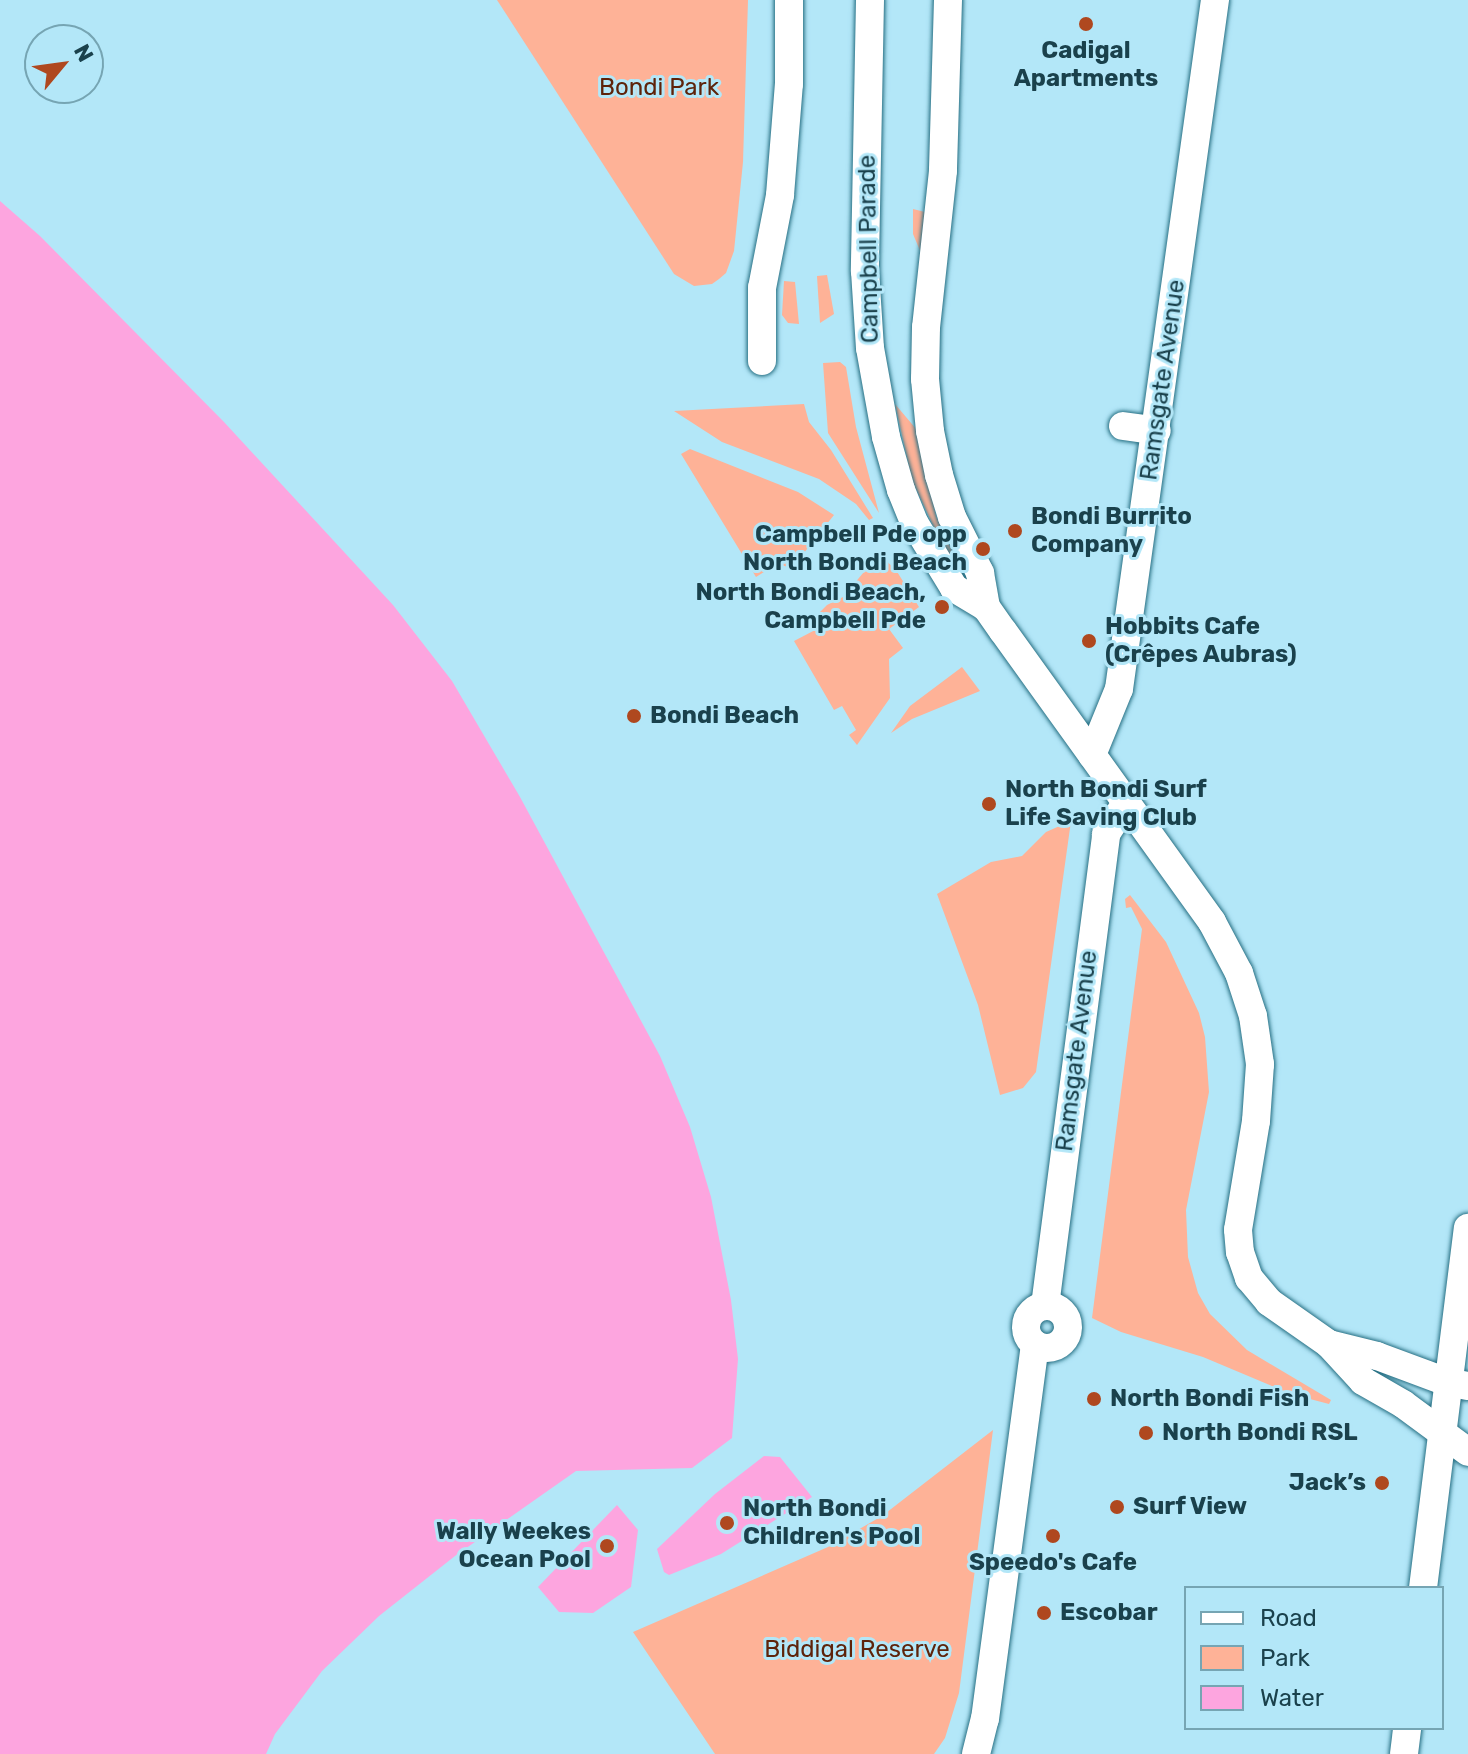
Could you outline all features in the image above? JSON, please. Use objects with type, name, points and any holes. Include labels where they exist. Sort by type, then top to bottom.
[{"type":"street","points":[[762,361],[762,288],[780,195],[789,84],[789,0]]},
{"type":"street","name":"Campbell Parade","points":[[870,0],[865,271],[870,348],[886,437],[901,490],[934,559],[954,588],[986,607],[1220,935],[1239,973],[1253,1016],[1260,1064],[1259,1096],[1238,1230],[1244,1267],[1269,1302],[1329,1344],[1363,1381],[1455,1431],[1468,1452]]},
{"type":"street","name":"Campbell Parade","points":[[948,0],[943,171],[926,327],[925,379],[930,431],[939,475],[952,517],[980,573],[986,607]]},
{"type":"street","name":"Ramsgate Avenue","points":[[1092,755],[1119,689],[1215,0]]},
{"type":"street","points":[[1123,426],[1157,431]]},
{"type":"street","name":"Ramsgate Avenue","points":[[976,1754],[985,1719],[1035,1344],[1053,1347],[1067,1334],[1068,1322],[1062,1311],[1045,1306],[1106,834],[1126,803]]},
{"type":"street","points":[[1423,1586],[1455,1431],[1468,1228]]},
{"type":"street","name":"Campbell Parade","points":[[1329,1344],[1377,1356],[1457,1384]]},
{"type":"street","points":[[1457,1384],[1468,1405]]},
{"type":"street","points":[[1404,1754],[1407,1730]]},
{"type":"green space","name":"Bondi Park","points":[[497,0],[748,0],[743,162],[734,251],[726,273],[719,279],[712,284],[694,286],[674,274]]},
{"type":"green space","points":[[913,209],[925,212],[921,253],[913,234]]},
{"type":"green space","points":[[827,275],[834,314],[820,323],[817,276]]},
{"type":"green space","points":[[784,281],[795,282],[799,324],[788,323],[782,315]]},
{"type":"green space","points":[[840,362],[846,367],[856,427],[879,513],[828,433],[823,363]]},
{"type":"green space","points":[[804,404],[809,422],[831,450],[873,518],[869,520],[856,504],[819,479],[722,442],[674,411]]},
{"type":"green space","points":[[895,404],[917,430],[936,516],[968,586],[944,549],[912,480]]},
{"type":"green space","points":[[690,449],[798,492],[834,515],[792,568],[777,564],[756,577],[681,454]]},
{"type":"green space","points":[[879,554],[896,570],[919,607],[889,629],[903,648],[889,659],[890,698],[857,745],[849,735],[856,730],[842,706],[834,710],[794,641],[819,628],[812,622],[814,618],[827,605],[843,597]]},
{"type":"green space","points":[[962,667],[980,691],[912,719],[891,733],[910,706]]},
{"type":"green space","points":[[1071,821],[1036,1072],[1023,1088],[1000,1095],[978,1005],[937,894],[991,862],[1022,856],[1046,832]]},
{"type":"green space","points":[[1130,895],[1166,942],[1199,1013],[1205,1037],[1209,1092],[1186,1210],[1188,1257],[1198,1293],[1210,1314],[1247,1350],[1331,1400],[1329,1404],[1291,1394],[1203,1357],[1121,1332],[1092,1318],[1142,929],[1131,907],[1126,908],[1125,899]]},
{"type":"green space","name":"Biddigal Reserve","points":[[993,1430],[959,1693],[945,1738],[934,1754],[715,1754],[633,1632],[828,1547],[882,1516]]},
{"type":"water","points":[[0,201],[40,236],[224,422],[393,605],[452,681],[520,797],[660,1056],[690,1127],[711,1197],[731,1300],[738,1359],[732,1438],[692,1468],[576,1471],[455,1556],[379,1616],[322,1671],[275,1734],[266,1754],[0,1754]]},
{"type":"water","name":"North Bondi Children's Pool","points":[[764,1456],[780,1457],[812,1497],[721,1554],[669,1575],[664,1572],[657,1549],[715,1494]]},
{"type":"water","name":"Wally Weekes Ocean Pool","points":[[617,1505],[638,1530],[631,1587],[593,1613],[559,1612],[538,1587]]},
{"type":"place","name":"Cadigal Apartments","points":[[1086,24]]},
{"type":"place","name":"Bondi Burrito Company","points":[[1015,531]]},
{"type":"place","name":"Campbell Pde opp North Bondi Beach","points":[[983,549]]},
{"type":"place","name":"North Bondi Beach, Campbell Pde","points":[[942,607]]},
{"type":"place","name":"Hobbits Cafe (Crêpes Aubras)","points":[[1089,641]]},
{"type":"place","name":"Bondi Beach","points":[[634,716]]},
{"type":"place","name":"North Bondi Surf Life Saving Club","points":[[989,804]]},
{"type":"place","name":"North Bondi Fish","points":[[1094,1399]]},
{"type":"place","name":"North Bondi RSL","points":[[1146,1433]]},
{"type":"place","name":"Jack’s","points":[[1382,1483]]},
{"type":"place","name":"Surf View","points":[[1117,1507]]},
{"type":"place","name":"North Bondi Children's Pool","points":[[727,1523]]},
{"type":"place","name":"Speedo's Cafe","points":[[1053,1536]]},
{"type":"place","name":"Wally Weekes Ocean Pool","points":[[607,1546]]},
{"type":"place","name":"Escobar","points":[[1044,1613]]}]
